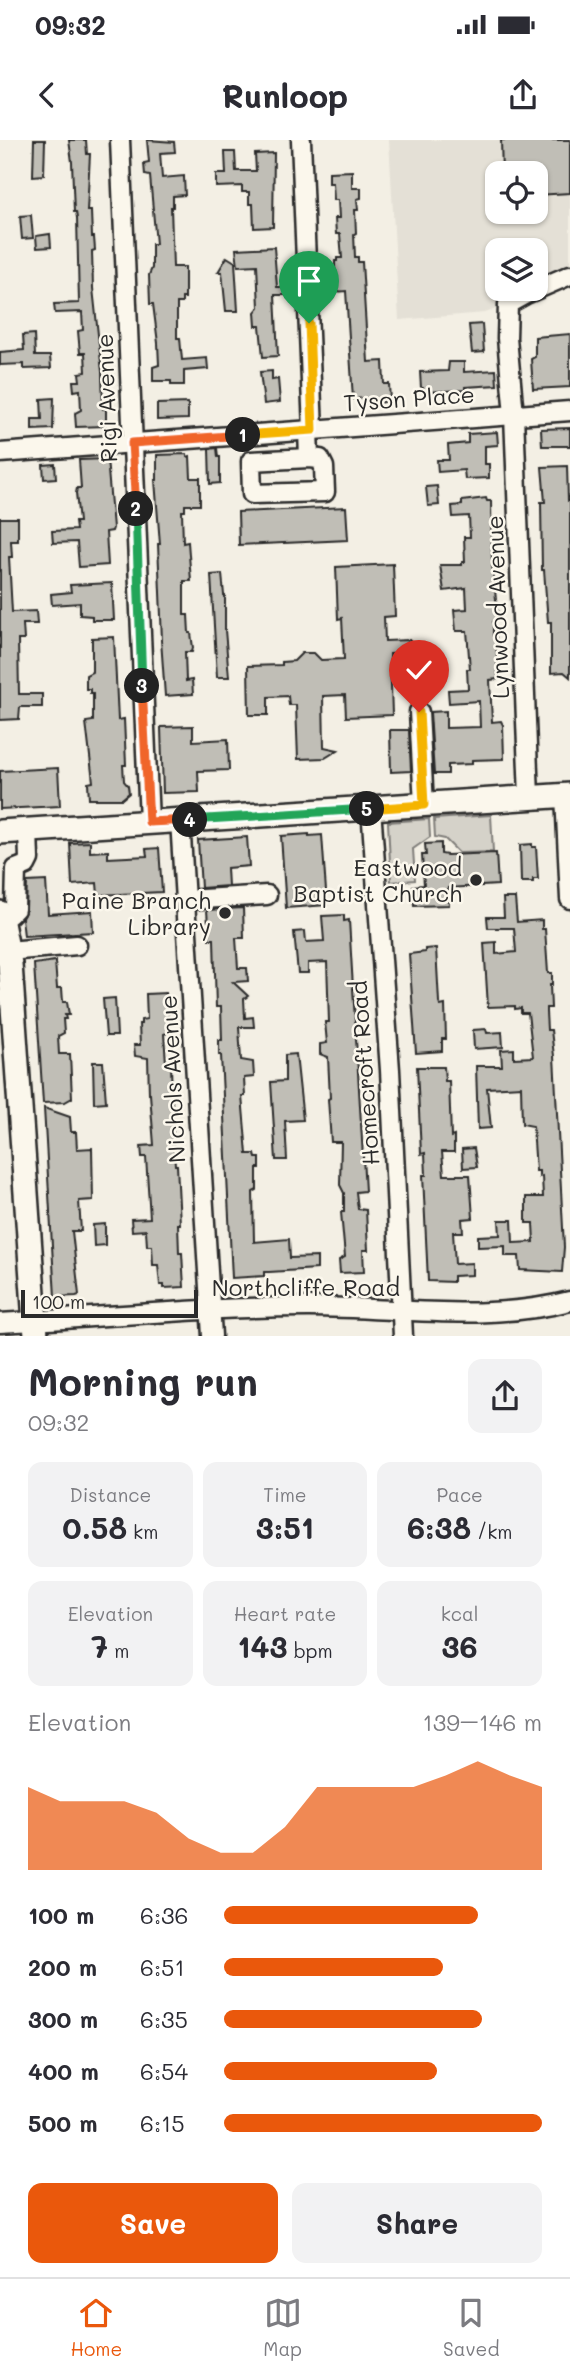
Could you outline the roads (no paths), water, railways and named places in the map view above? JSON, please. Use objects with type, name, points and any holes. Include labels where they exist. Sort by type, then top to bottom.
[{"type":"main road","points":[[0,832],[567,795]]},
{"type":"main road","points":[[1,919],[8,951],[35,1328]]},
{"type":"street","name":"Rigi Avenue","points":[[120,140],[149,822]]},
{"type":"street","points":[[301,140],[309,458]]},
{"type":"street","name":"Lynwood Avenue","points":[[529,797],[514,415],[507,338],[508,304],[570,275]]},
{"type":"street","name":"Tyson Place","points":[[0,453],[570,411]]},
{"type":"street","points":[[419,712],[424,805]]},
{"type":"street","points":[[567,795],[570,899]]},
{"type":"street","name":"Homecroft Road","points":[[371,808],[390,1070],[403,1335]]},
{"type":"street","name":"Nichols Avenue","points":[[180,820],[212,1335]]},
{"type":"street","points":[[1,919],[15,909],[8,869],[26,865],[29,859],[28,831]]},
{"type":"street","points":[[186,900],[267,895]]},
{"type":"street","points":[[8,951],[77,945]]},
{"type":"street","name":"Northcliffe Road","points":[[0,1323],[35,1328],[211,1311],[315,1307],[439,1314],[509,1311],[570,1301]]},
{"type":"place","name":"Eastwood Baptist Church","points":[[476,880]]},
{"type":"place","name":"Paine Branch Library","points":[[225,913]]}]
